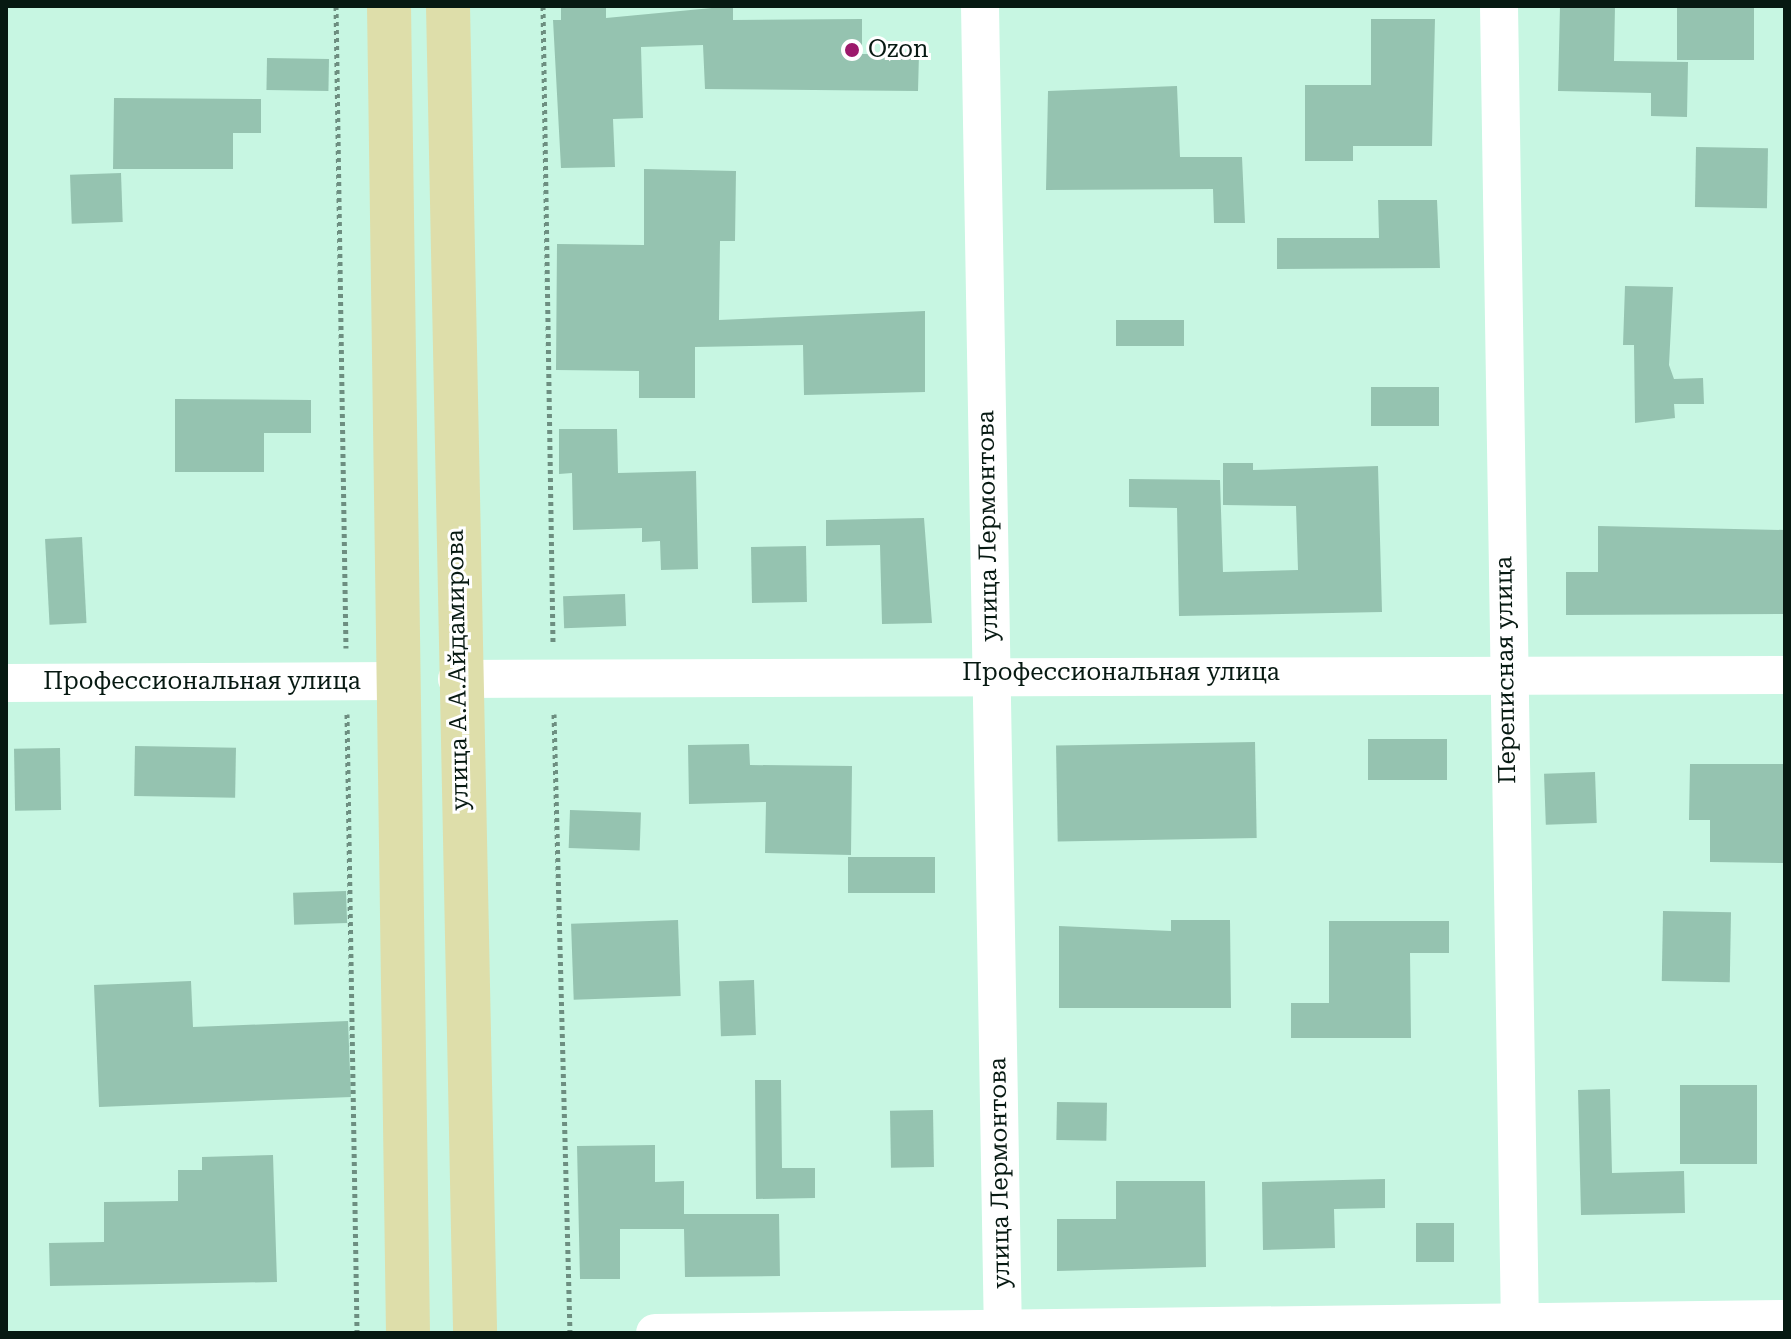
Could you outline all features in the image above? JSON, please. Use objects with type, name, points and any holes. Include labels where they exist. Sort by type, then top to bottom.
[{"type":"main road","points":[[389,6],[408,1333]]},
{"type":"main road","name":"улица А.А.Айдамирова","points":[[448,6],[457,679],[475,1333]]},
{"type":"street","name":"улица Лермонтова","points":[[980,6],[1003,1331]]},
{"type":"street","name":"Переписная улица","points":[[1499,6],[1506,671],[1520,1328]]},
{"type":"street","name":"Профессиональная улица","points":[[457,679],[1506,671],[1785,675]]},
{"type":"street","name":"Профессиональная улица","points":[[6,683],[398,681]]},
{"type":"street","points":[[655,1333],[1520,1328],[1785,1319]]},
{"type":"path","points":[[336,6],[357,1333]]},
{"type":"building","points":[[561,6],[606,6],[606,18],[733,6],[733,20],[862,19],[862,54],[919,54],[918,91],[705,89],[703,45],[641,47],[643,118],[613,119],[615,167],[561,168],[553,20],[561,20]]},
{"type":"building","points":[[1560,6],[1615,6],[1614,61],[1688,62],[1687,117],[1651,116],[1651,93],[1558,91]]},
{"type":"building","points":[[1677,6],[1754,6],[1754,60],[1677,60]]},
{"type":"building","points":[[1371,19],[1435,19],[1432,146],[1353,146],[1353,161],[1305,161],[1305,85],[1371,85]]},
{"type":"building","points":[[267,58],[329,59],[328,91],[266,90]]},
{"type":"building","points":[[1177,86],[1180,157],[1242,157],[1245,223],[1214,223],[1213,189],[1046,190],[1048,91]]},
{"type":"building","points":[[114,98],[261,99],[261,133],[233,133],[233,169],[113,169]]},
{"type":"building","points":[[1696,147],[1768,148],[1767,208],[1695,207]]},
{"type":"building","points":[[644,169],[736,171],[735,241],[720,241],[719,320],[925,311],[925,392],[804,395],[803,345],[695,347],[695,398],[639,398],[639,371],[556,370],[557,244],[644,245]]},
{"type":"building","points":[[121,173],[123,222],[72,224],[70,175]]},
{"type":"building","points":[[1378,200],[1437,200],[1440,268],[1277,269],[1277,238],[1379,238]]},
{"type":"building","points":[[1625,286],[1673,287],[1669,365],[1674,379],[1703,378],[1704,404],[1674,404],[1675,418],[1635,423],[1634,345],[1623,345]]},
{"type":"building","points":[[1116,320],[1184,320],[1184,346],[1116,346]]},
{"type":"building","points":[[1371,387],[1439,387],[1439,426],[1371,426]]},
{"type":"building","points":[[175,399],[311,400],[311,433],[264,433],[264,472],[175,472]]},
{"type":"building","points":[[559,429],[617,429],[618,473],[696,471],[698,569],[661,570],[660,541],[642,542],[642,528],[573,530],[572,473],[559,474]]},
{"type":"building","points":[[1223,463],[1253,463],[1253,470],[1378,466],[1382,612],[1179,616],[1177,508],[1129,507],[1129,479],[1220,480],[1223,572],[1298,570],[1296,506],[1223,505]]},
{"type":"building","points":[[924,518],[932,623],[882,624],[880,545],[826,546],[826,520]]},
{"type":"building","points":[[1598,526],[1785,530],[1785,614],[1566,615],[1566,572],[1598,572]]},
{"type":"building","points":[[82,537],[87,623],[50,625],[45,539]]},
{"type":"building","points":[[806,546],[807,602],[752,603],[751,547]]},
{"type":"building","points":[[625,594],[626,626],[564,628],[563,596]]},
{"type":"building","points":[[1368,739],[1447,739],[1447,780],[1368,780]]},
{"type":"building","points":[[1255,742],[1257,838],[1058,841],[1056,745]]},
{"type":"building","points":[[749,744],[750,765],[852,766],[851,855],[765,853],[766,802],[689,804],[688,745]]},
{"type":"building","points":[[135,746],[236,748],[235,798],[134,796]]},
{"type":"building","points":[[60,748],[61,810],[15,811],[14,749]]},
{"type":"building","points":[[1690,764],[1785,764],[1785,863],[1710,862],[1710,820],[1689,820]]},
{"type":"building","points":[[1595,772],[1597,823],[1546,825],[1544,774]]},
{"type":"building","points":[[570,810],[641,812],[640,850],[569,848]]},
{"type":"building","points":[[848,857],[935,857],[935,893],[848,893]]},
{"type":"building","points":[[346,891],[347,923],[294,925],[293,893]]},
{"type":"building","points":[[1663,911],[1731,912],[1730,982],[1662,981]]},
{"type":"building","points":[[678,920],[681,996],[574,1000],[571,924]]},
{"type":"building","points":[[1171,920],[1230,920],[1231,1008],[1059,1008],[1059,926],[1171,931]]},
{"type":"building","points":[[1329,921],[1449,921],[1449,953],[1410,953],[1411,1038],[1291,1038],[1291,1003],[1329,1003]]},
{"type":"building","points":[[754,980],[756,1035],[721,1036],[719,981]]},
{"type":"building","points":[[191,981],[193,1027],[348,1021],[351,1097],[99,1107],[94,985]]},
{"type":"building","points":[[755,1080],[781,1080],[782,1168],[815,1168],[815,1198],[756,1199]]},
{"type":"building","points":[[1680,1085],[1757,1085],[1757,1164],[1680,1164]]},
{"type":"building","points":[[1610,1089],[1612,1173],[1684,1171],[1685,1213],[1581,1215],[1578,1090]]},
{"type":"building","points":[[1057,1102],[1107,1103],[1106,1141],[1056,1140]]},
{"type":"building","points":[[933,1110],[934,1167],[891,1168],[890,1111]]},
{"type":"building","points":[[655,1145],[655,1182],[684,1181],[684,1214],[779,1214],[780,1276],[685,1277],[684,1229],[620,1229],[620,1279],[580,1279],[577,1146]]},
{"type":"building","points":[[273,1155],[277,1282],[50,1286],[49,1243],[104,1242],[104,1202],[178,1201],[178,1170],[202,1170],[202,1157]]},
{"type":"building","points":[[1385,1179],[1385,1208],[1334,1209],[1335,1248],[1263,1250],[1262,1182]]},
{"type":"building","points":[[1116,1181],[1205,1181],[1206,1267],[1057,1271],[1057,1219],[1116,1219]]},
{"type":"building","points":[[1416,1223],[1454,1223],[1454,1262],[1416,1262]]},
{"type":"place","name":"Ozon","points":[[852,50]]}]
